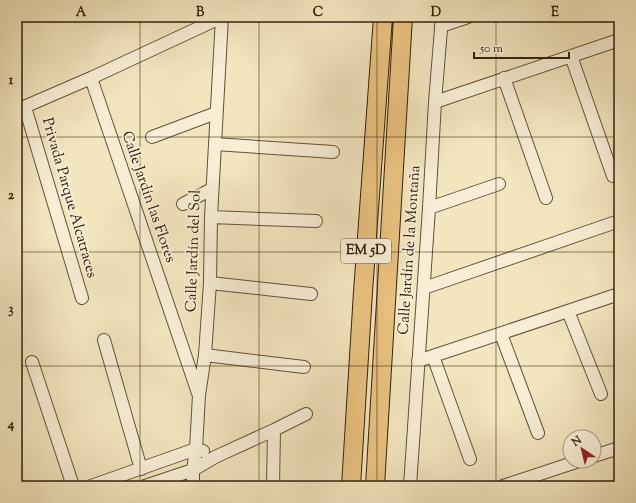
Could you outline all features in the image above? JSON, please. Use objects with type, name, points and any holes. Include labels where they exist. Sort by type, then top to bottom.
[{"type":"highway","name":"EM 5D","points":[[351,486],[363,292],[383,17]]},
{"type":"highway","name":"EM 5D","points":[[375,486],[402,17]]},
{"type":"street","points":[[21,109],[222,17]]},
{"type":"street","name":"Calle Jardín del Sol","points":[[193,486],[199,395],[205,355],[210,283],[212,190],[222,17]]},
{"type":"street","points":[[442,21],[468,17]]},
{"type":"street","name":"Calle Jardín de la Montaña","points":[[410,486],[435,102],[442,21]]},
{"type":"street","points":[[435,102],[619,40]]},
{"type":"street","points":[[571,56],[612,176]]},
{"type":"street","name":"Calle Jardín las Flores","points":[[91,78],[199,395]]},
{"type":"street","points":[[504,78],[546,198]]},
{"type":"street","name":"Privada Parque Alcatraces","points":[[21,109],[82,298]]},
{"type":"street","points":[[152,137],[216,113]]},
{"type":"street","points":[[215,144],[333,152]]},
{"type":"street","points":[[429,208],[499,184]]},
{"type":"street","points":[[183,204],[212,190]]},
{"type":"street","points":[[211,216],[316,222]]},
{"type":"street","points":[[424,288],[619,221]]},
{"type":"street","points":[[210,283],[311,294]]},
{"type":"street","points":[[418,361],[619,294]]},
{"type":"street","points":[[568,311],[601,394]]},
{"type":"street","points":[[500,334],[538,433]]},
{"type":"street","points":[[104,340],[141,469]]},
{"type":"street","points":[[205,355],[304,367]]},
{"type":"street","points":[[433,356],[470,459]]},
{"type":"street","points":[[32,362],[73,486]]},
{"type":"street","points":[[145,486],[193,470],[215,457],[306,414]]},
{"type":"street","points":[[273,486],[274,430]]},
{"type":"street","points":[[602,453],[619,448]]},
{"type":"street","points":[[91,486],[196,449],[215,457]]},
{"type":"street","points":[[503,486],[562,467]]}]
